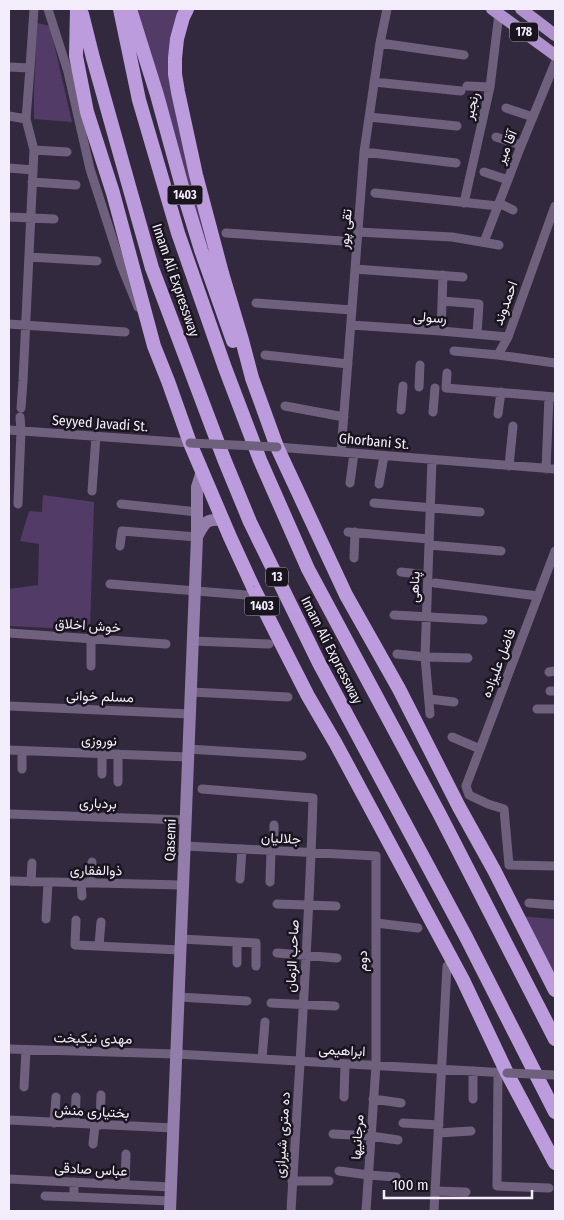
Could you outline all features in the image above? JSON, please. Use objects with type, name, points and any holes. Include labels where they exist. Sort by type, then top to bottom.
[{"type":"highway","name":"1403","points":[[78,9],[76,56],[87,112],[113,193],[154,346],[190,443],[253,587],[304,688],[463,980],[503,1072],[555,1163]]},
{"type":"highway","name":"Imam Ali Expressway","points":[[78,9],[152,268],[224,459],[250,522],[319,663],[462,928],[555,1112]]},
{"type":"highway","name":"Imam Ali Expressway","points":[[120,9],[139,100],[178,234],[224,368],[260,460],[308,569],[440,815],[555,1039]]},
{"type":"highway","name":"1403","points":[[130,9],[158,95],[201,250],[233,341],[252,378]]},
{"type":"highway","points":[[188,9],[177,38],[175,58],[178,92],[196,175],[222,274],[252,378],[277,447],[346,595],[398,689],[555,990]]},
{"type":"main road","name":"178","points":[[521,9],[555,35]]},
{"type":"main road","name":"178","points":[[496,11],[555,55]]},
{"type":"main road","name":"Qasemi","points":[[170,1206],[198,512],[197,487],[202,471]]},
{"type":"main road","points":[[197,537],[205,522],[212,519],[223,520]]},
{"type":"street","points":[[18,504],[20,413],[34,150],[26,119],[34,9]]},
{"type":"street","points":[[48,9],[68,72],[93,177],[121,265],[154,346]]},
{"type":"street","name":"تقی پور","points":[[341,452],[364,152],[380,43],[387,9]]},
{"type":"street","name":"رنجبر","points":[[464,203],[490,87],[496,11]]},
{"type":"street","points":[[380,43],[464,55]]},
{"type":"street","name":"آقا میر","points":[[484,242],[521,145],[555,64]]},
{"type":"street","points":[[9,67],[30,68]]},
{"type":"street","points":[[374,82],[464,88],[490,87]]},
{"type":"street","points":[[506,108],[533,117]]},
{"type":"street","points":[[9,116],[26,119]]},
{"type":"street","points":[[369,117],[457,126]]},
{"type":"street","points":[[496,137],[521,145]]},
{"type":"street","points":[[34,150],[68,152]]},
{"type":"street","points":[[364,152],[456,163]]},
{"type":"street","points":[[9,168],[33,170]]},
{"type":"street","points":[[484,172],[508,180]]},
{"type":"street","points":[[32,182],[76,185]]},
{"type":"street","points":[[375,193],[498,205],[513,210]]},
{"type":"street","name":"احمدوند","points":[[498,355],[508,337],[555,206]]},
{"type":"street","points":[[9,217],[54,219]]},
{"type":"street","points":[[358,232],[452,237],[499,244]]},
{"type":"street","points":[[226,233],[357,242]]},
{"type":"street","points":[[29,257],[97,261]]},
{"type":"street","points":[[355,270],[463,276]]},
{"type":"street","points":[[441,331],[443,275]]},
{"type":"street","points":[[442,301],[479,304],[477,334]]},
{"type":"street","points":[[256,303],[352,310]]},
{"type":"street","points":[[9,324],[125,332]]},
{"type":"street","name":"رسولی","points":[[351,325],[508,337]]},
{"type":"street","points":[[454,351],[555,362]]},
{"type":"street","points":[[265,355],[348,364]]},
{"type":"street","points":[[419,387],[420,365]]},
{"type":"street","points":[[447,373],[446,388],[552,397],[546,469]]},
{"type":"street","points":[[401,410],[403,386]]},
{"type":"street","points":[[433,412],[435,388]]},
{"type":"street","points":[[498,414],[501,392]]},
{"type":"street","points":[[285,406],[344,417]]},
{"type":"street","points":[[509,466],[513,426]]},
{"type":"street","name":"Seyyed Javadi St.","points":[[9,430],[190,443]]},
{"type":"street","points":[[92,491],[96,436]]},
{"type":"street","name":"Ghorbani St.","points":[[190,443],[277,447],[555,470]]},
{"type":"street","points":[[350,483],[354,453]]},
{"type":"street","points":[[379,484],[384,456]]},
{"type":"street","name":"پناهی","points":[[430,714],[425,657],[432,460]]},
{"type":"street","points":[[374,503],[480,512]]},
{"type":"street","points":[[121,504],[198,512]]},
{"type":"street","points":[[120,546],[122,531],[197,537]]},
{"type":"street","points":[[354,558],[352,532],[501,551]]},
{"type":"street","name":"فاضل علیزاده","points":[[554,555],[466,786],[469,795],[504,809],[509,865],[555,866]]},
{"type":"street","points":[[401,572],[428,575]]},
{"type":"street","points":[[435,583],[538,596]]},
{"type":"street","points":[[110,584],[246,595]]},
{"type":"street","points":[[394,615],[483,620]]},
{"type":"street","name":"خوش اخلاق","points":[[9,633],[166,644]]},
{"type":"street","points":[[91,639],[91,666]]},
{"type":"street","points":[[193,641],[268,644]]},
{"type":"street","points":[[397,654],[468,658]]},
{"type":"street","points":[[191,692],[288,697]]},
{"type":"street","points":[[428,699],[454,702]]},
{"type":"street","name":"مسلم خوانی","points":[[9,706],[190,714]]},
{"type":"street","points":[[537,709],[555,709]]},
{"type":"street","points":[[452,737],[480,749]]},
{"type":"street","name":"نوروزی","points":[[9,750],[102,754],[188,753],[302,756]]},
{"type":"street","points":[[22,751],[22,769]]},
{"type":"street","points":[[102,754],[102,774]]},
{"type":"street","points":[[118,754],[118,782]]},
{"type":"street","name":"صاحب الزمان","points":[[202,789],[313,798],[300,1061]]},
{"type":"street","name":"بردباری","points":[[9,814],[186,820]]},
{"type":"street","points":[[270,882],[274,826]]},
{"type":"street","name":"جلالیان","points":[[185,846],[376,856]]},
{"type":"street","points":[[240,879],[242,849]]},
{"type":"street","name":"دوم","points":[[376,856],[376,1065]]},
{"type":"street","points":[[82,896],[92,862]]},
{"type":"street","points":[[31,882],[32,863]]},
{"type":"street","name":"ذوالفقاری","points":[[9,881],[183,886]]},
{"type":"street","points":[[46,919],[48,882]]},
{"type":"street","points":[[529,903],[555,905]]},
{"type":"street","points":[[276,904],[336,906]]},
{"type":"street","points":[[76,920],[75,945],[237,942],[256,944],[256,966]]},
{"type":"street","points":[[99,946],[101,922]]},
{"type":"street","points":[[376,923],[418,928]]},
{"type":"street","points":[[237,942],[237,963]]},
{"type":"street","points":[[277,953],[337,958]]},
{"type":"street","points":[[434,1211],[447,966]]},
{"type":"street","points":[[179,997],[247,1001]]},
{"type":"street","points":[[271,1003],[335,1006]]},
{"type":"street","points":[[262,1059],[265,1022]]},
{"type":"street","name":"مهدی نیکبخت","points":[[9,1049],[176,1054]]},
{"type":"street","points":[[24,1087],[26,1050]]},
{"type":"street","name":"ابراهیمی","points":[[176,1054],[555,1075]]},
{"type":"street","name":"ده متری شیرازی","points":[[290,1211],[300,1061]]},
{"type":"street","points":[[344,1097],[345,1064]]},
{"type":"street","name":"مرجانیها","points":[[366,1211],[376,1065]]},
{"type":"street","points":[[473,1071],[473,1099]]},
{"type":"street","points":[[503,1072],[497,1186],[549,1188]]},
{"type":"street","points":[[93,1144],[98,1125],[101,1095]]},
{"type":"street","points":[[54,1123],[56,1096]]},
{"type":"street","points":[[75,1124],[76,1097]]},
{"type":"street","points":[[373,1099],[401,1103]]},
{"type":"street","name":"بختیاری منش","points":[[9,1120],[173,1128]]},
{"type":"street","points":[[403,1123],[438,1129],[471,1131]]},
{"type":"street","points":[[333,1134],[371,1136],[398,1140]]},
{"type":"street","points":[[124,1184],[126,1154]]},
{"type":"street","points":[[340,1171],[396,1177]]},
{"type":"street","name":"عباس صادقی","points":[[9,1178],[171,1187]]},
{"type":"street","points":[[292,1181],[329,1181]]},
{"type":"street","points":[[74,1182],[74,1197]]},
{"type":"street","points":[[435,1191],[466,1192]]},
{"type":"street","points":[[45,1196],[170,1206]]},
{"type":"shaded area","points":[[135,9],[181,9],[172,38],[218,284]]},
{"type":"shaded area","points":[[37,23],[50,26],[72,122],[34,119]]},
{"type":"shaded area","points":[[43,495],[94,502],[90,630],[9,626],[9,589],[38,585],[39,544],[20,541],[29,511],[42,512]]},
{"type":"shaded area","points":[[518,916],[555,919],[555,988]]}]
